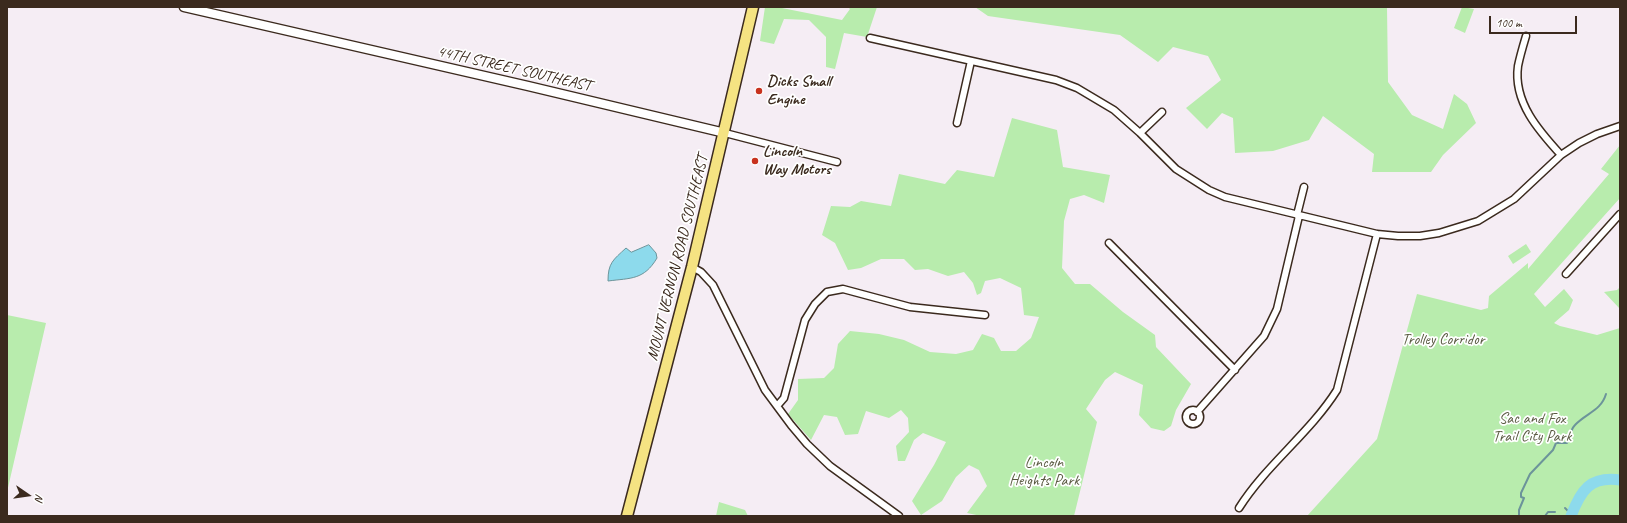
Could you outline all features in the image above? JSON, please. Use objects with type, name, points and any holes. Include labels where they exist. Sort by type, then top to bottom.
[{"type":"main road","name":"MOUNT VERNON ROAD SOUTHEAST","points":[[627,516],[692,267],[725,133],[753,7]]},
{"type":"street","name":"44TH STREET SOUTHEAST","points":[[184,7],[725,133],[837,162]]},
{"type":"street","points":[[1526,36],[1518,67],[1518,86],[1523,104],[1535,123],[1561,155]]},
{"type":"street","points":[[870,38],[1056,80],[1077,88],[1114,110],[1140,133],[1176,169],[1209,190],[1242,202],[1378,234],[1420,236],[1459,228],[1478,221],[1514,199],[1561,155],[1597,134],[1620,126]]},
{"type":"street","points":[[957,123],[971,61]]},
{"type":"street","points":[[1140,133],[1162,112]]},
{"type":"street","points":[[1197,412],[1264,336],[1272,322],[1277,308],[1304,186]]},
{"type":"street","points":[[1566,274],[1620,214]]},
{"type":"street","points":[[1238,508],[1249,492],[1323,410],[1337,390],[1378,234]]},
{"type":"street","points":[[1110,243],[1235,370]]},
{"type":"street","points":[[692,267],[700,272],[713,285],[765,390],[790,425],[818,455],[842,475],[899,516]]},
{"type":"street","points":[[777,406],[784,398],[805,320],[815,304],[827,292],[843,289],[910,307],[985,315]]},
{"type":"green space","points":[[765,7],[777,7],[842,20],[850,9],[848,7],[877,7],[867,37],[844,33],[835,69],[826,67],[826,37],[809,20],[784,19],[774,44],[760,41]]},
{"type":"green space","points":[[975,7],[1387,7],[1388,82],[1412,115],[1443,129],[1454,94],[1467,104],[1476,123],[1443,155],[1431,172],[1372,172],[1374,154],[1323,116],[1309,140],[1273,151],[1235,153],[1233,118],[1222,113],[1207,129],[1186,108],[1221,80],[1208,56],[1173,47],[1158,62],[1120,35],[988,16]]},
{"type":"green space","points":[[1462,7],[1474,9],[1465,33],[1454,28]]},
{"type":"green space","name":"Lincoln Heights Park","points":[[1012,118],[1057,130],[1063,167],[1110,175],[1104,203],[1084,195],[1070,199],[1064,221],[1062,268],[1075,284],[1090,284],[1123,312],[1155,335],[1156,347],[1191,384],[1176,410],[1171,426],[1164,431],[1151,428],[1139,415],[1143,385],[1115,372],[1105,380],[1086,409],[1097,422],[1074,516],[981,516],[967,513],[987,486],[979,470],[969,465],[956,477],[942,501],[921,515],[912,501],[946,442],[923,433],[914,440],[905,461],[898,461],[896,446],[909,432],[908,418],[901,410],[889,418],[866,411],[858,434],[845,435],[837,417],[824,415],[811,440],[788,414],[798,400],[798,379],[824,378],[834,368],[838,344],[850,331],[879,334],[904,340],[930,352],[956,354],[973,350],[982,334],[994,338],[1001,351],[1016,351],[1031,338],[1039,317],[1024,315],[1021,288],[1000,278],[985,281],[981,293],[977,295],[973,283],[964,272],[948,276],[928,269],[915,270],[904,259],[881,259],[861,268],[848,270],[835,243],[822,235],[831,206],[850,207],[861,201],[891,206],[899,174],[945,184],[957,170],[994,177]]},
{"type":"green space","name":"Sac and Fox Trail City Park","points":[[1620,145],[1620,198],[1534,294],[1545,307],[1564,289],[1573,300],[1569,310],[1554,323],[1560,326],[1597,335],[1620,328],[1620,516],[1307,516],[1377,439],[1417,294],[1481,310],[1488,308],[1489,296],[1528,263],[1528,269],[1609,174],[1601,169]]},
{"type":"green space","points":[[1526,244],[1531,252],[1513,264],[1508,256]]},
{"type":"green space","points":[[1620,287],[1620,309],[1604,292],[1617,290]]},
{"type":"green space","points":[[7,315],[46,323],[7,492]]},
{"type":"green space","points":[[719,502],[745,510],[748,516],[716,516]]},
{"type":"water","points":[[649,245],[656,253],[657,258],[647,270],[636,277],[608,281],[609,270],[612,262],[626,248],[631,252]]},
{"type":"waterway","points":[[1519,516],[1519,510],[1524,498],[1521,497],[1521,493],[1530,474],[1553,450],[1556,443],[1567,443],[1570,433],[1574,427],[1579,421],[1601,404],[1606,394]]},
{"type":"waterway","points":[[1571,516],[1583,492],[1588,487],[1601,480],[1620,480]]},
{"type":"waterway","points":[[1565,508],[1571,514]]},
{"type":"waterway","points":[[1545,516],[1548,512],[1555,512]]},
{"type":"place","name":"Dicks Small Engine","points":[[759,91]]},
{"type":"place","name":"Lincoln Way Motors","points":[[755,161]]},
{"type":"park label","name":"Trolley Corridor","points":[[1443,340]]}]
